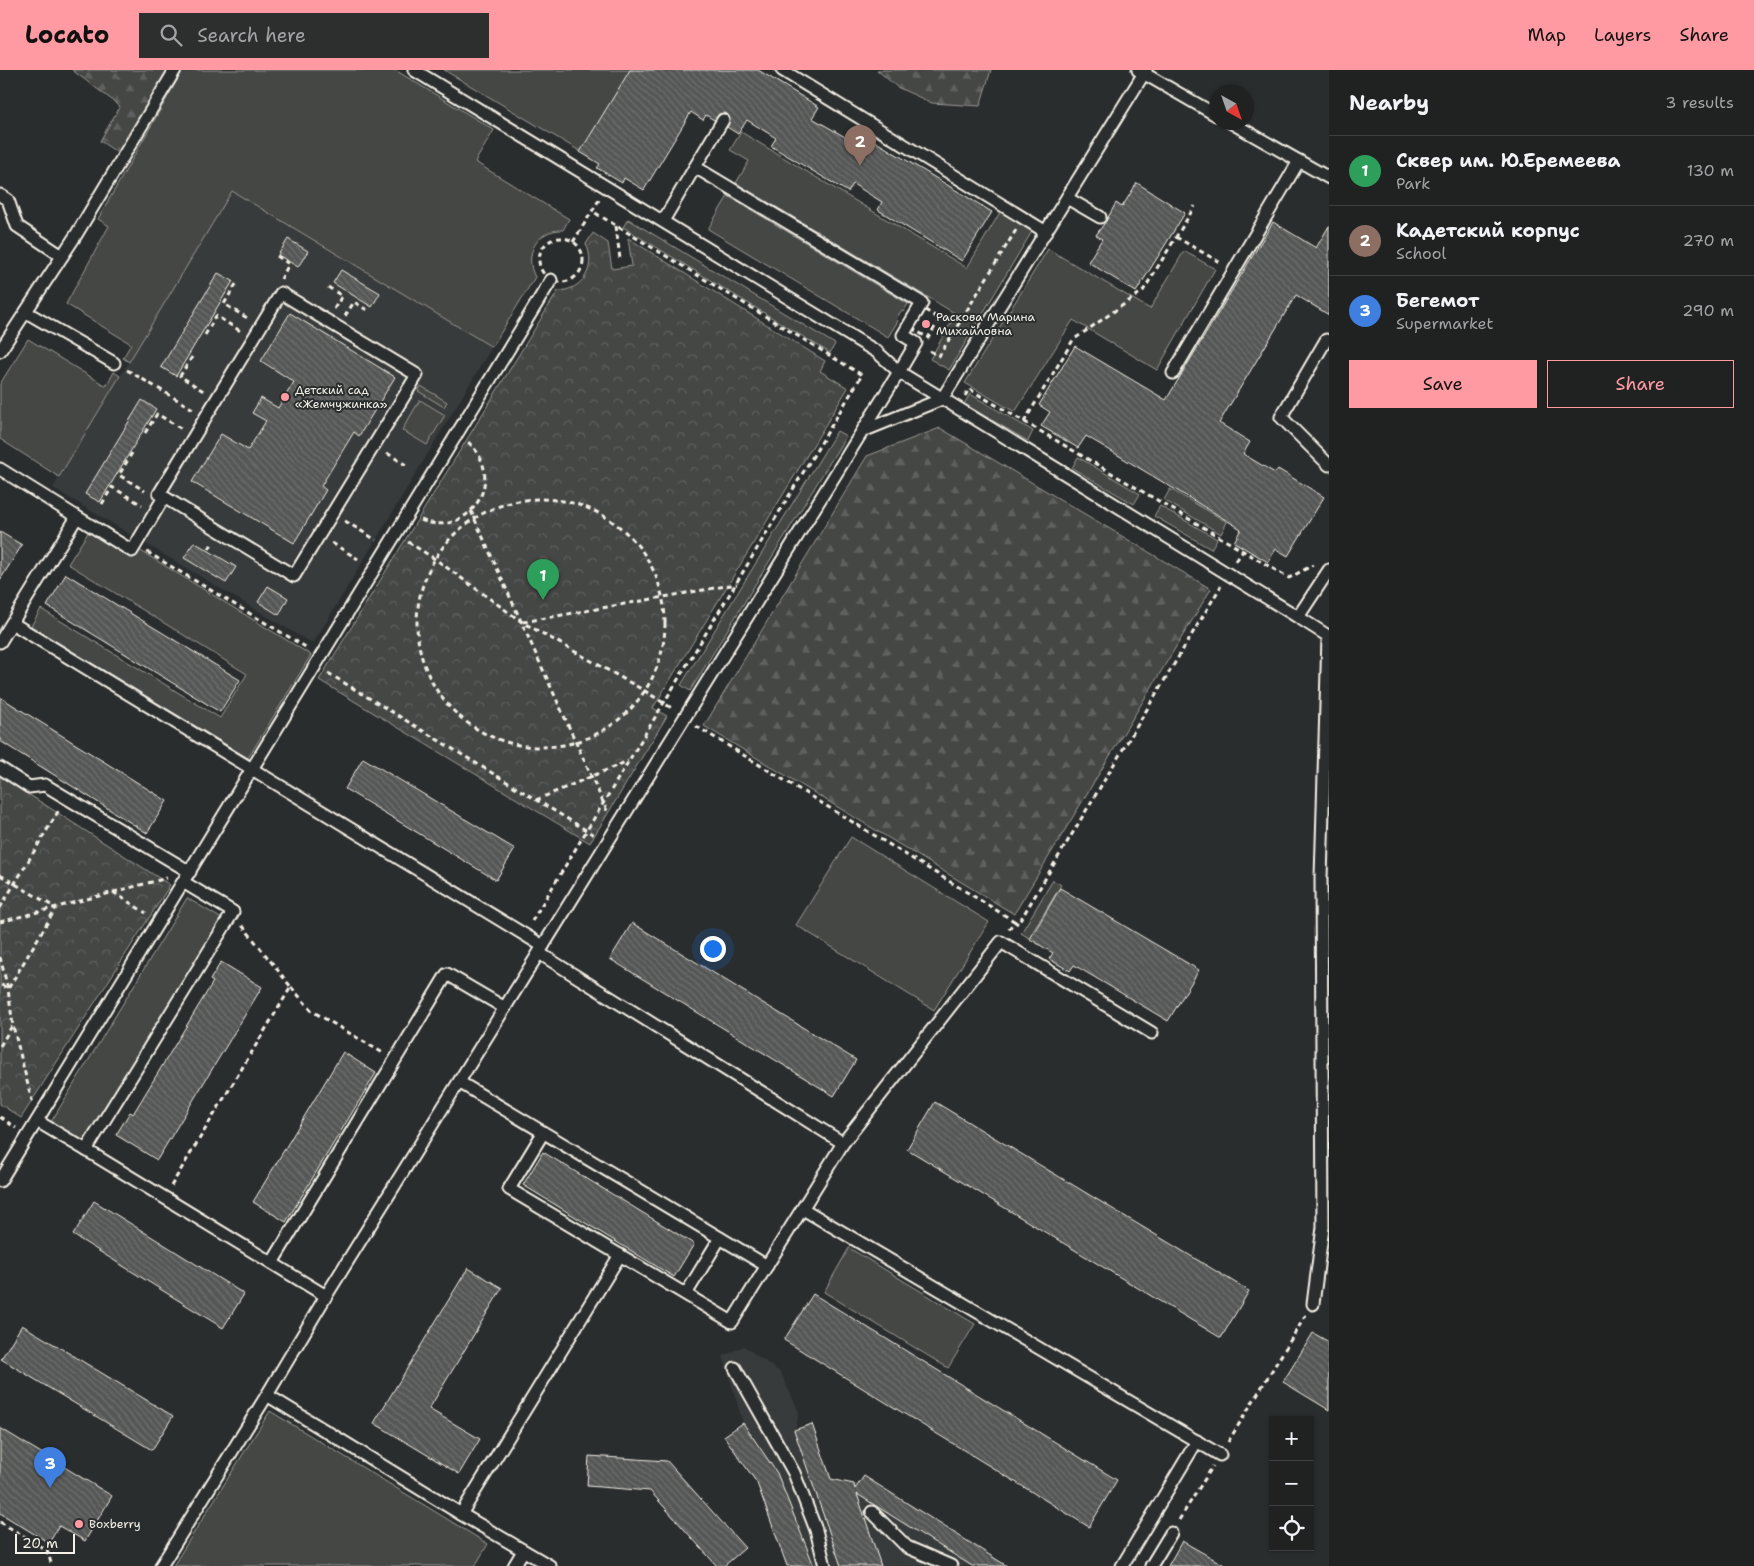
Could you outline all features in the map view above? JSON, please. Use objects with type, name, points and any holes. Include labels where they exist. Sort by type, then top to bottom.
[{"type":"lane","points":[[1,348],[62,256],[175,70]]},
{"type":"lane","points":[[414,70],[877,352],[899,372],[1328,636],[1321,878],[1323,1227],[1313,1304]]},
{"type":"lane","points":[[782,70],[1046,232]]},
{"type":"lane","points":[[863,431],[942,398],[1067,198],[1142,71],[1209,111]]},
{"type":"lane","points":[[663,222],[723,120]]},
{"type":"lane","points":[[1244,130],[1329,178]]},
{"type":"lane","points":[[1173,373],[1298,161]]},
{"type":"lane","points":[[161,1566],[916,343],[903,335],[922,303],[695,167]]},
{"type":"lane","points":[[0,195],[8,200],[18,226],[62,256]]},
{"type":"lane","points":[[1067,198],[1100,217]]},
{"type":"lane","points":[[0,1181],[410,513],[550,280]]},
{"type":"lane","points":[[281,293],[417,375],[294,576],[164,497],[159,494],[281,293]]},
{"type":"lane","points":[[26,312],[114,363]]},
{"type":"lane","points":[[1326,340],[1281,417],[1329,465]]},
{"type":"lane","points":[[0,469],[132,551],[164,497]]},
{"type":"lane","points":[[0,642],[77,517]]},
{"type":"lane","points":[[1298,617],[1327,569]]},
{"type":"lane","points":[[12,623],[524,934],[541,950],[843,1143]]},
{"type":"lane","points":[[0,768],[29,787],[45,785],[67,798],[186,877],[233,912],[86,1150]]},
{"type":"lane","points":[[543,1132],[510,1188],[732,1322],[843,1143],[1002,942],[1152,1033]]},
{"type":"lane","points":[[272,1263],[447,974],[505,1008]]},
{"type":"lane","points":[[459,1082],[767,1266]]},
{"type":"lane","points":[[37,1121],[326,1296]]},
{"type":"lane","points":[[802,1209],[1220,1455]]},
{"type":"lane","points":[[686,1294],[720,1238]]},
{"type":"lane","points":[[461,1514],[620,1254]]},
{"type":"lane","points":[[736,1368],[794,1474],[816,1530],[825,1566]]},
{"type":"lane","points":[[267,1395],[461,1514],[550,1566]]},
{"type":"lane","points":[[1122,1566],[1197,1441]]},
{"type":"lane","points":[[872,1512],[907,1547],[951,1566]]},
{"type":"lane","points":[[1150,1566],[1171,1534]]},
{"type":"lane","points":[[514,1566],[523,1551]]},
{"type":"path","points":[[1024,422],[1073,340],[1143,291],[1195,206]]},
{"type":"path","points":[[524,934],[862,375],[592,211],[574,242]]},
{"type":"path","points":[[916,343],[939,356],[1023,218]]},
{"type":"path","points":[[616,226],[620,259]]},
{"type":"path","points":[[557,238],[566,238],[574,242],[582,255],[583,262],[579,273],[573,279],[566,282],[550,280],[539,267],[540,251],[546,244],[557,238]]},
{"type":"path","points":[[1176,238],[1234,270]]},
{"type":"path","points":[[277,256],[289,264],[278,282]]},
{"type":"path","points":[[236,284],[224,304],[254,322]]},
{"type":"path","points":[[328,287],[342,296],[331,314]]},
{"type":"path","points":[[342,321],[354,302],[367,310]]},
{"type":"path","points":[[205,335],[216,316],[246,334]]},
{"type":"path","points":[[192,357],[180,376],[210,394]]},
{"type":"path","points":[[114,363],[206,417]]},
{"type":"path","points":[[957,408],[969,389],[1289,578],[1327,569]]},
{"type":"path","points":[[145,433],[157,414],[187,432]]},
{"type":"path","points":[[410,513],[426,522],[441,523],[457,520],[471,511],[480,498],[485,482],[481,458],[472,445],[457,435]]},
{"type":"path","points":[[380,449],[406,465]]},
{"type":"path","points":[[132,454],[119,475],[150,494]]},
{"type":"path","points":[[102,504],[112,487],[143,505]]},
{"type":"path","points":[[526,500],[567,502],[593,510],[616,524],[636,543],[652,566],[663,599],[666,618],[663,646],[655,672],[646,690],[633,706],[612,725],[588,738],[562,746],[534,747],[520,745],[499,740],[468,724],[457,715],[439,693],[422,655],[418,627],[420,599],[423,585],[435,559],[453,537],[474,519],[499,507],[526,500]]},
{"type":"path","points":[[471,511],[615,830]]},
{"type":"path","points":[[332,513],[377,540]]},
{"type":"path","points":[[396,535],[435,559],[522,622],[646,690],[684,718],[1018,924],[1216,594]]},
{"type":"path","points":[[325,539],[358,559]]},
{"type":"path","points":[[136,545],[536,800],[607,843]]},
{"type":"path","points":[[522,622],[663,599],[737,584]]},
{"type":"path","points":[[536,800],[629,761]]},
{"type":"path","points":[[0,908],[67,798]]},
{"type":"path","points":[[0,875],[56,908]]},
{"type":"path","points":[[0,922],[112,892],[186,877]]},
{"type":"path","points":[[112,892],[160,921]]},
{"type":"path","points":[[8,989],[56,908]]},
{"type":"path","points":[[233,912],[312,1011],[394,1060]]},
{"type":"path","points":[[1002,942],[1014,921]]},
{"type":"path","points":[[0,957],[8,989],[13,1026],[37,1121]]},
{"type":"path","points":[[0,984],[8,989]]},
{"type":"path","points":[[164,1198],[291,987]]},
{"type":"path","points":[[0,1046],[13,1026]]},
{"type":"path","points":[[1171,1534],[1313,1304]]},
{"type":"path","points":[[0,1522],[47,1550],[52,1566]]},
{"type":"shaded area","name":"Детский сад «Жемчужинка»","points":[[232,191],[492,347],[313,644],[53,488]]},
{"type":"shaded area","points":[[744,1346],[781,1373],[799,1412],[795,1430],[836,1494],[839,1481],[858,1485],[864,1476],[1007,1566],[787,1566],[757,1483],[724,1436],[743,1423],[723,1356]]},
{"type":"green space","points":[[72,70],[167,70],[118,153],[100,141],[120,106]]},
{"type":"green space","points":[[183,70],[395,70],[494,130],[475,162],[569,219],[563,230],[546,234],[535,245],[531,260],[535,277],[492,347],[232,191],[129,362],[123,358],[131,344],[66,304],[109,226],[98,219]]},
{"type":"green space","points":[[444,70],[633,70],[583,153]]},
{"type":"green space","points":[[877,70],[991,70],[980,106],[932,103],[897,87]]},
{"type":"green space","points":[[741,132],[967,268],[1002,209],[1034,228],[949,370],[930,359],[956,314],[736,183],[749,161],[730,150]]},
{"type":"green space","points":[[728,196],[908,304],[896,319],[898,321],[888,337],[708,229]]},
{"type":"green space","points":[[628,219],[835,344],[830,353],[623,227]]},
{"type":"green space","points":[[593,233],[608,243],[612,269],[632,266],[628,238],[825,361],[820,371],[848,388],[653,708],[667,716],[590,843],[319,680],[558,291],[567,290],[581,282],[586,276],[590,261],[586,244]]},
{"type":"green space","points":[[1048,249],[1150,309],[1184,251],[1215,269],[1157,370],[1073,320],[1015,412],[965,383]]},
{"type":"green space","points":[[28,339],[106,386],[114,372],[120,376],[59,477],[0,439],[0,384]]},
{"type":"green space","points":[[421,386],[447,402],[444,407],[418,391]]},
{"type":"green space","points":[[970,394],[1033,431],[1028,441],[964,404]]},
{"type":"green space","points":[[420,400],[445,415],[427,445],[402,430]]},
{"type":"green space","points":[[940,428],[1211,589],[1014,914],[704,726],[867,456]]},
{"type":"green space","points":[[837,431],[846,436],[690,691],[681,685]]},
{"type":"green space","points":[[1078,457],[1140,494],[1134,504],[1072,468]]},
{"type":"green space","points":[[1170,489],[1227,522],[1221,534],[1164,500]]},
{"type":"green space","points":[[1160,506],[1217,539],[1211,549],[1154,516]]},
{"type":"green space","points":[[89,531],[134,558],[139,550],[311,655],[248,758],[31,626],[41,609],[220,718],[247,674],[68,564]]},
{"type":"green space","points":[[0,776],[170,885],[21,1118],[0,1104]]},
{"type":"green space","points":[[851,837],[989,922],[934,1010],[796,925]]},
{"type":"green space","points":[[1053,880],[1061,885],[1029,938],[1021,933]]},
{"type":"green space","points":[[187,898],[222,919],[86,1144],[51,1122]]},
{"type":"green space","points":[[849,1248],[975,1324],[948,1368],[824,1292]]},
{"type":"green space","points":[[270,1411],[488,1544],[475,1566],[173,1566]]},
{"type":"building","points":[[630,70],[758,70],[819,107],[812,118],[847,138],[853,128],[992,212],[962,261],[878,210],[882,202],[853,184],[848,192],[771,146],[776,138],[747,120],[738,134],[727,127],[730,120],[727,114],[724,113],[719,114],[714,120],[706,115],[703,120],[691,112],[644,190],[624,178],[622,183],[597,168],[600,164],[580,152]]},
{"type":"building","points":[[1137,183],[1185,213],[1136,292],[1088,262],[1102,239],[1096,235],[1116,203],[1122,207]]},
{"type":"building","points":[[1273,222],[1316,248],[1329,226],[1329,315],[1296,295],[1219,423],[1250,442],[1243,454],[1275,473],[1278,469],[1324,497],[1288,556],[1276,549],[1268,562],[1234,542],[1241,529],[1086,436],[1078,448],[1041,426],[1050,412],[1039,405],[1075,346],[1166,400]]},
{"type":"building","points":[[288,239],[308,251],[298,267],[278,255]]},
{"type":"building","points":[[341,270],[380,293],[372,307],[333,283]]},
{"type":"building","points":[[218,273],[233,281],[176,376],[161,367]]},
{"type":"building","points":[[290,313],[395,377],[359,436],[354,432],[321,486],[326,490],[294,543],[192,482],[221,434],[248,450],[266,421],[252,413],[261,398],[278,408],[294,382],[261,361]]},
{"type":"building","points":[[142,400],[156,409],[100,502],[85,494]]},
{"type":"building","points":[[0,532],[22,545],[0,580]]},
{"type":"building","points":[[194,542],[236,567],[226,583],[184,558]]},
{"type":"building","points":[[66,574],[240,680],[220,712],[47,606]]},
{"type":"building","points":[[268,586],[288,598],[279,615],[258,602]]},
{"type":"building","points":[[0,697],[167,801],[147,833],[0,741]]},
{"type":"building","points":[[363,758],[515,849],[496,880],[345,789]]},
{"type":"building","points":[[1060,888],[1199,970],[1168,1021],[1074,965],[1070,971],[1049,959],[1053,953],[1030,939]]},
{"type":"building","points":[[632,923],[856,1060],[834,1096],[610,959]]},
{"type":"building","points":[[221,962],[262,987],[157,1160],[116,1135],[130,1112],[133,1114],[213,982],[210,980]]},
{"type":"building","points":[[343,1052],[376,1073],[286,1222],[253,1202]]},
{"type":"building","points":[[935,1102],[1249,1291],[1221,1338],[907,1149]]},
{"type":"building","points":[[543,1152],[694,1244],[674,1277],[523,1185]]},
{"type":"building","points":[[94,1201],[244,1294],[223,1328],[73,1235]]},
{"type":"building","points":[[468,1268],[502,1288],[429,1409],[480,1439],[459,1474],[374,1423]]},
{"type":"building","points":[[813,1294],[1117,1480],[1089,1527],[784,1340]]},
{"type":"building","points":[[22,1325],[173,1416],[152,1450],[1,1359]]},
{"type":"building","points":[[1313,1333],[1329,1342],[1329,1410],[1283,1382]]},
{"type":"building","points":[[743,1423],[777,1473],[814,1566],[787,1566],[757,1483],[724,1436]]},
{"type":"building","points":[[812,1424],[831,1479],[854,1484],[855,1489],[864,1476],[1007,1566],[972,1566],[857,1494],[881,1566],[841,1566],[794,1430]]},
{"type":"building","points":[[0,1428],[112,1496],[85,1541],[59,1526],[49,1543],[0,1513]]},
{"type":"building","points":[[589,1456],[667,1461],[745,1548],[724,1566],[717,1566],[650,1491],[587,1486]]},
{"type":"building","points":[[1182,1541],[1226,1566],[1168,1566]]},
{"type":"place","name":"Кадетский корпус","points":[[860,166]]},
{"type":"place","name":"Раскова Марина Михайловна","points":[[926,324]]},
{"type":"place","name":"Детский сад «Жемчужинка»","points":[[285,397]]},
{"type":"place","name":"Сквер им. Ю.Еремеева","points":[[543,600]]},
{"type":"place","name":"Бегемот","points":[[50,1488]]},
{"type":"place","name":"Boxberry","points":[[79,1524]]}]
